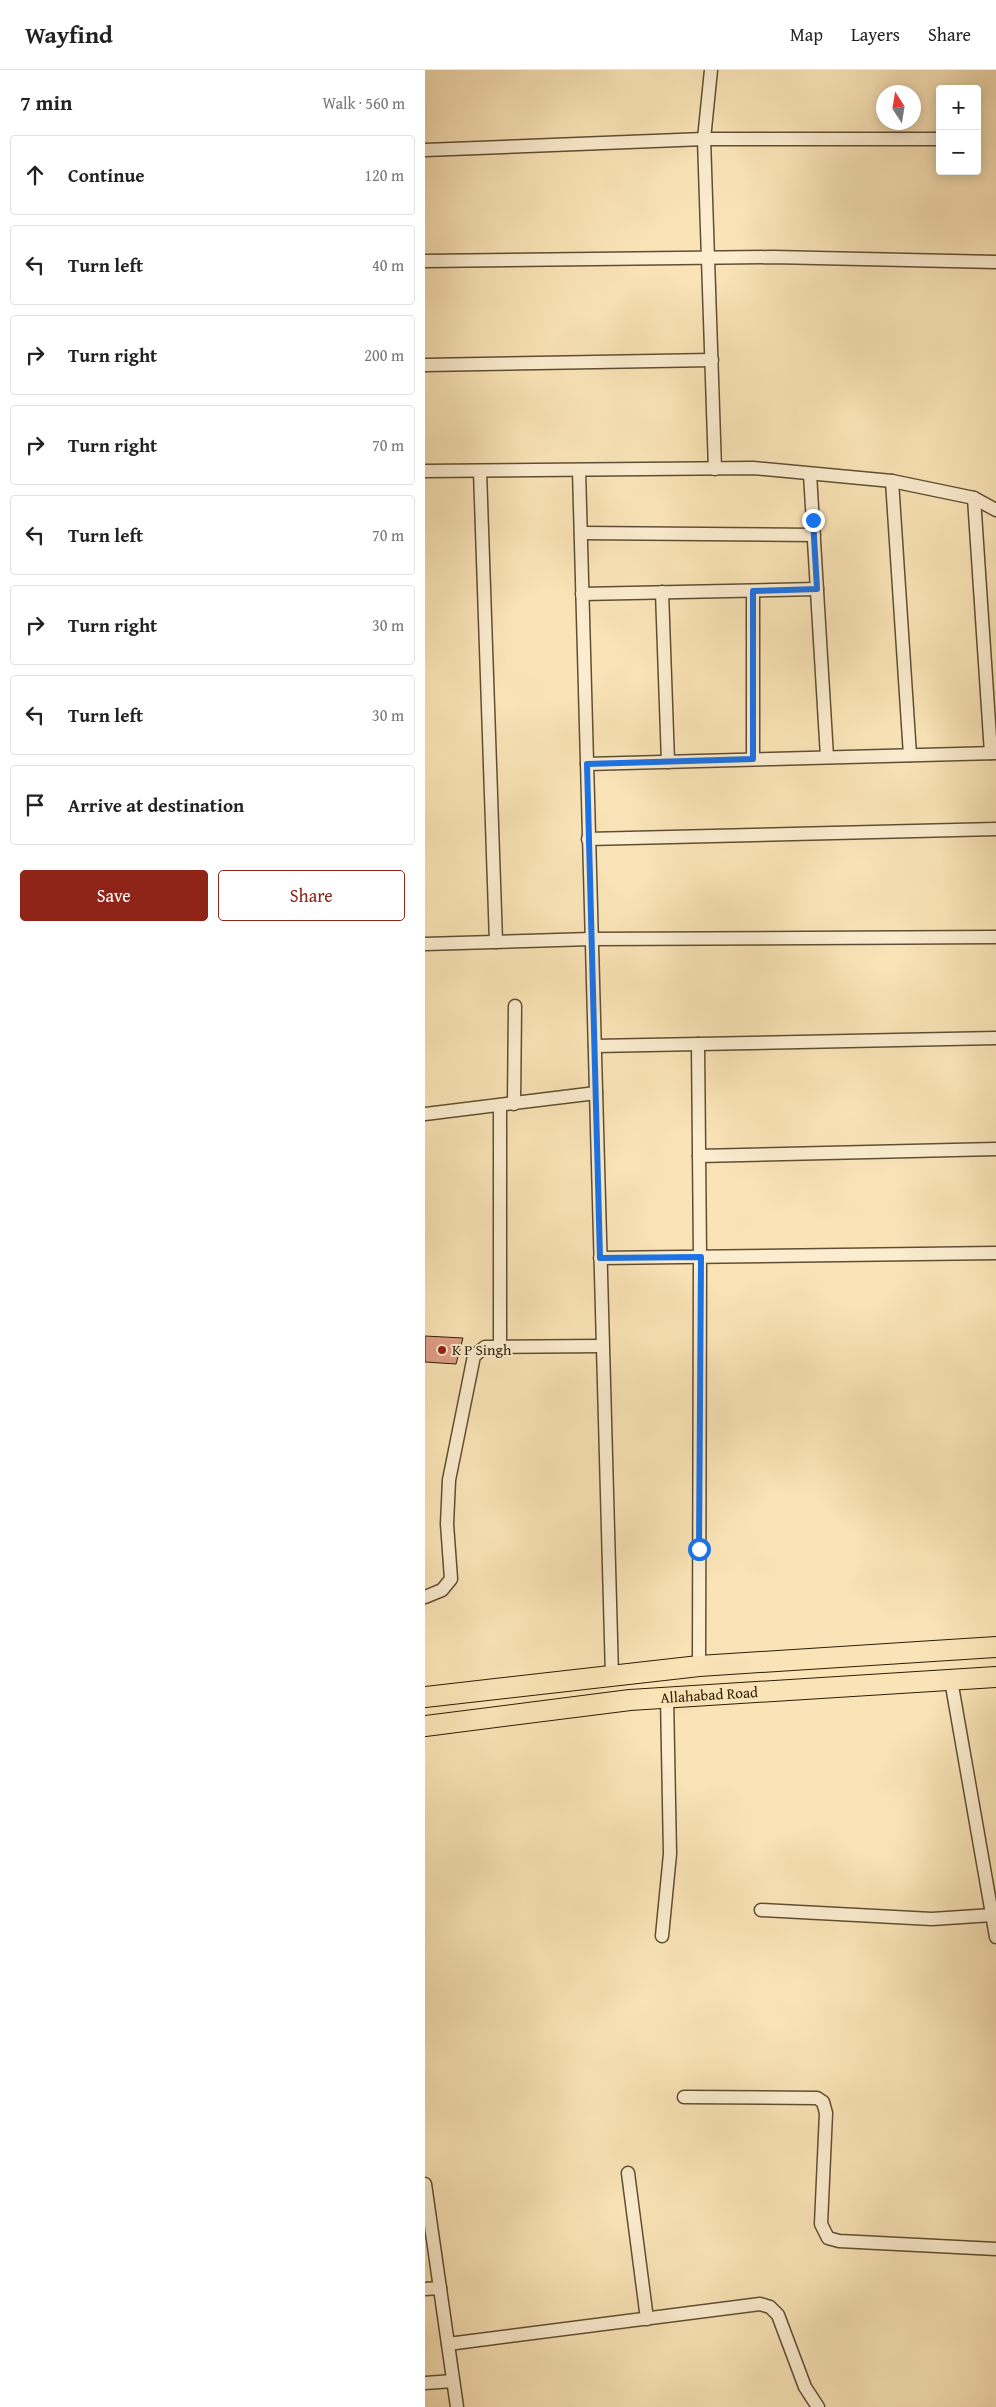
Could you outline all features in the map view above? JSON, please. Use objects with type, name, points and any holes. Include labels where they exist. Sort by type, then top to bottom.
[{"type":"main road","points":[[425,1697],[699,1666],[996,1647]]},
{"type":"main road","name":"Allahabad Road","points":[[425,1726],[630,1700],[996,1677]]},
{"type":"street","points":[[711,70],[704,139],[715,469]]},
{"type":"street","points":[[425,150],[704,139],[936,138]]},
{"type":"street","points":[[425,261],[708,258],[996,262]]},
{"type":"street","points":[[425,365],[712,360]]},
{"type":"street","points":[[425,471],[753,468],[892,481],[974,498],[996,510]]},
{"type":"street","points":[[480,470],[496,942]]},
{"type":"street","points":[[579,470],[612,1676]]},
{"type":"street","points":[[810,474],[827,757]]},
{"type":"street","points":[[892,481],[910,755]]},
{"type":"street","points":[[587,764],[994,753],[974,498]]},
{"type":"street","points":[[581,533],[814,535]]},
{"type":"street","points":[[582,594],[817,589]]},
{"type":"street","points":[[753,591],[753,759]]},
{"type":"street","points":[[662,592],[668,762]]},
{"type":"street","points":[[588,838],[996,829]]},
{"type":"street","points":[[425,944],[591,939],[996,937]]},
{"type":"street","points":[[514,1104],[515,1006]]},
{"type":"street","points":[[595,1046],[996,1038]]},
{"type":"street","points":[[698,1044],[701,1257],[699,1666]]},
{"type":"street","points":[[425,1114],[596,1093]]},
{"type":"street","points":[[500,1106],[500,1347]]},
{"type":"street","points":[[699,1156],[996,1149]]},
{"type":"street","points":[[600,1258],[996,1253]]},
{"type":"street","points":[[425,1597],[442,1590],[451,1578],[447,1524],[449,1480],[473,1356],[485,1347],[602,1346]]},
{"type":"street","points":[[951,1680],[996,1937]]},
{"type":"street","points":[[662,1936],[670,1854],[667,1697]]},
{"type":"street","points":[[761,1910],[932,1919],[992,1915]]},
{"type":"street","points":[[684,2097],[817,2098],[823,2102],[826,2113],[821,2224],[828,2238],[839,2241],[996,2249]]},
{"type":"street","points":[[628,2173],[647,2319]]},
{"type":"street","points":[[425,2184],[426,2208],[440,2288],[457,2407]]},
{"type":"street","points":[[425,2290],[440,2288]]},
{"type":"street","points":[[448,2344],[760,2304],[770,2307],[778,2315],[805,2386],[818,2407]]},
{"type":"street","points":[[425,2384],[453,2381]]},
{"type":"building","name":"K P Singh","points":[[425,1336],[463,1338],[456,1364],[425,1362]]},
{"type":"place","name":"K P Singh","points":[[442,1350]]},
{"type":"route","points":[[699,1549],[701,1257],[600,1258],[587,764],[753,759],[753,591],[817,589],[813,520]]}]
